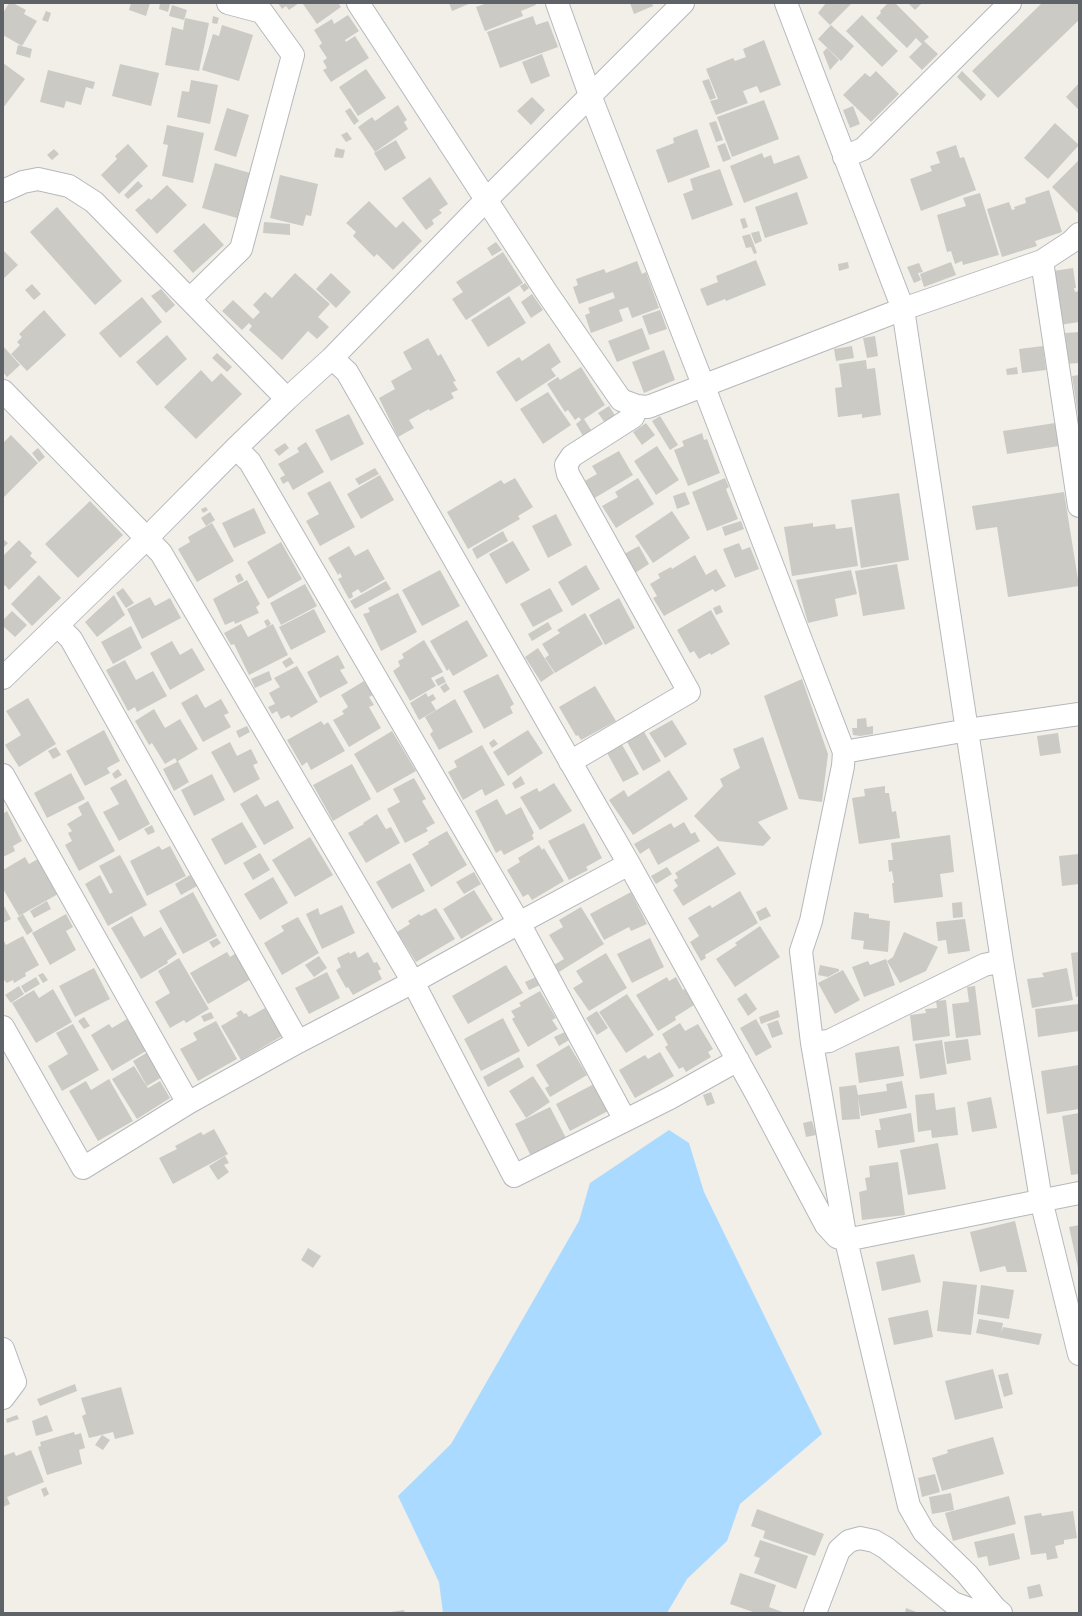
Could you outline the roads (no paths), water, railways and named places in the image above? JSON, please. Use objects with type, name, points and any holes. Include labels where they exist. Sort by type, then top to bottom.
[{"type":"street","points":[[190,299],[241,249],[293,55],[262,12],[228,3]]},
{"type":"street","points":[[358,3],[547,293],[621,400],[637,406],[648,407],[704,387],[903,309],[1042,261],[1076,242]]},
{"type":"street","points":[[556,3],[590,95],[844,752],[843,766],[811,921],[801,951],[812,1043],[846,1240],[909,1506],[924,1532],[967,1574],[996,1611]]},
{"type":"street","points":[[7,667],[58,626],[236,448],[332,358],[487,199],[682,3]]},
{"type":"street","points":[[786,3],[903,309],[1002,961],[1041,1200],[1079,1354]]},
{"type":"street","points":[[844,158],[863,149],[1010,3]]},
{"type":"street","points":[[3,191],[23,182],[38,179],[69,186],[94,202],[287,399]]},
{"type":"street","points":[[1042,261],[1079,506]]},
{"type":"street","points":[[332,358],[347,372],[629,864],[738,1060],[826,1224],[837,1237],[846,1240],[1079,1193]]},
{"type":"street","points":[[3,391],[161,553],[413,982],[514,1176],[670,1098],[738,1060]]},
{"type":"street","points":[[570,762],[689,692],[568,474],[566,465],[572,456],[633,417],[637,406]]},
{"type":"street","points":[[236,448],[250,462],[519,923],[625,1120]]},
{"type":"street","points":[[58,626],[71,639],[298,1042]]},
{"type":"street","points":[[844,752],[968,730],[1079,714]]},
{"type":"street","points":[[3,775],[188,1103]]},
{"type":"street","points":[[3,1027],[82,1168],[188,1103],[298,1042],[413,982],[629,864]]},
{"type":"street","points":[[812,1043],[829,1041],[984,965],[1002,961]]},
{"type":"street","points":[[3,1349],[15,1382],[3,1398]]},
{"type":"street","points":[[815,1613],[839,1550],[849,1541],[860,1538],[874,1541],[886,1548],[953,1603],[978,1612],[996,1611]]},
{"type":"water","points":[[669,1130],[689,1143],[704,1192],[822,1434],[740,1504],[727,1541],[687,1579],[667,1613],[443,1613],[439,1582],[398,1496],[451,1444],[579,1221],[590,1183]]}]
